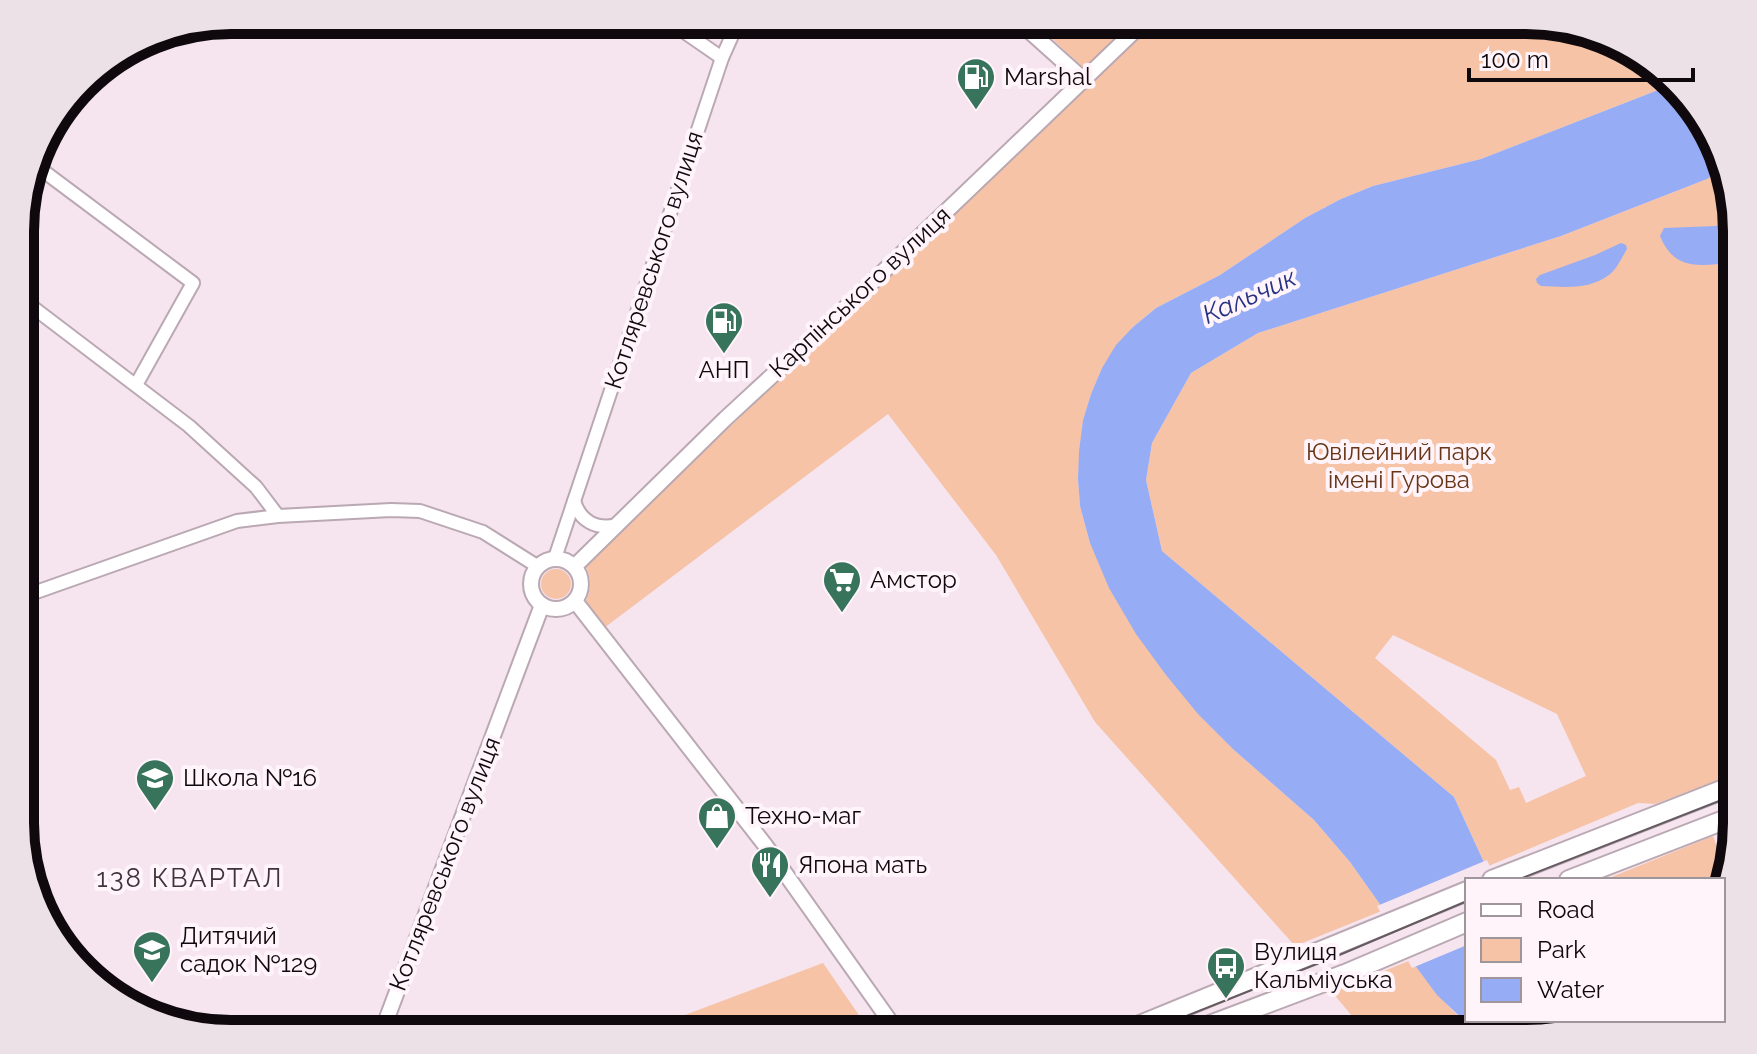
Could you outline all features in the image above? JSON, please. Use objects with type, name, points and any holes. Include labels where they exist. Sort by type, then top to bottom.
[{"type":"main road","points":[[1497,878],[1723,789]]},
{"type":"main road","points":[[1574,878],[1723,820]]},
{"type":"main road","points":[[1174,1020],[1333,947],[1465,892]]},
{"type":"main road","points":[[1223,1020],[1345,974],[1465,923]]},
{"type":"street","points":[[687,34],[722,58]]},
{"type":"street","name":"Котляревського вулиця","points":[[555,558],[722,58],[733,34]]},
{"type":"street","points":[[1033,34],[1084,80]]},
{"type":"street","name":"Карпінського вулиця","points":[[575,566],[725,419],[1132,34]]},
{"type":"street","points":[[43,171],[193,283],[136,385]]},
{"type":"street","points":[[34,308],[189,426],[256,487],[278,516]]},
{"type":"street","points":[[574,501],[580,514],[590,523],[603,527],[617,525]]},
{"type":"street","points":[[34,593],[237,521],[278,516],[420,511],[483,532],[537,566]]},
{"type":"street","points":[[555,558],[575,566],[582,583],[575,601],[559,609],[542,605],[532,590],[532,577],[537,566],[555,558]]},
{"type":"street","points":[[575,601],[765,845],[889,1020]]},
{"type":"street","name":"Котляревського вулиця","points":[[386,1020],[542,605]]},
{"type":"green space","points":[[1047,34],[1123,34],[1086,70]]},
{"type":"green space","points":[[1141,34],[1552,36],[1601,49],[1624,60],[1661,89],[1481,159],[1373,186],[1305,218],[1220,275],[1156,308],[1133,327],[1102,368],[1091,394],[1083,420],[1078,479],[1080,506],[1090,543],[1234,750],[1314,820],[1350,862],[1384,910],[1295,946],[1095,722],[996,555],[888,414],[604,628],[585,603],[590,584],[585,565]]},
{"type":"green space","name":"Ювілейний парк імені Гурова","points":[[1714,174],[1723,218],[1723,778],[1655,804],[1638,803],[1486,867],[1454,797],[1162,551],[1146,480],[1152,443],[1191,373],[1258,333],[1561,236]],"holes":[[[1393,635],[1557,714],[1586,776],[1526,803],[1519,787],[1510,790],[1496,760],[1375,658]]]},
{"type":"green space","points":[[556,569],[567,573],[571,584],[567,595],[556,599],[545,595],[541,584],[545,573]]},
{"type":"green space","points":[[1713,836],[1720,855],[1715,878],[1609,878]]},
{"type":"green space","points":[[1411,960],[1463,1020],[1355,1020],[1332,992]]},
{"type":"green space","points":[[823,963],[862,1020],[672,1020]]},
{"type":"water","name":"Кальчик","points":[[1661,89],[1690,122],[1703,144],[1714,174],[1561,236],[1258,333],[1191,373],[1152,443],[1146,480],[1162,551],[1454,797],[1491,878],[1465,878],[1464,1020],[1437,995],[1411,960],[1384,910],[1350,862],[1314,820],[1198,714],[1136,634],[1109,588],[1090,543],[1080,506],[1078,479],[1083,420],[1102,368],[1116,345],[1156,308],[1220,275],[1305,218],[1341,199],[1373,186],[1481,159]]},
{"type":"water","points":[[1723,222],[1723,264],[1682,262],[1666,248],[1660,236],[1664,228],[1716,226]]},
{"type":"water","points":[[1621,243],[1627,249],[1614,270],[1601,280],[1576,286],[1541,286],[1537,283],[1540,275]]},
{"type":"pier","points":[[1487,860],[1495,878],[1465,878],[1465,946],[1412,968],[1377,906]]},
{"type":"tram line","points":[[1522,878],[1723,799]]},
{"type":"tram line","points":[[1176,1020],[1465,902]]},
{"type":"place","name":"Marshal","points":[[976,111]]},
{"type":"place","name":"АНП","points":[[724,355]]},
{"type":"place","name":"Амстор","points":[[842,614]]},
{"type":"place","name":"Школа №16","points":[[155,812]]},
{"type":"place","name":"Техно-маг","points":[[717,850]]},
{"type":"place","name":"Япона мать","points":[[770,899]]},
{"type":"place","name":"Дитячий садок №129","points":[[152,984]]},
{"type":"place","name":"Вулиця Кальміуська","points":[[1226,1000]]},
{"type":"district","name":"138 КВАРТАЛ","points":[[190,878]]}]
